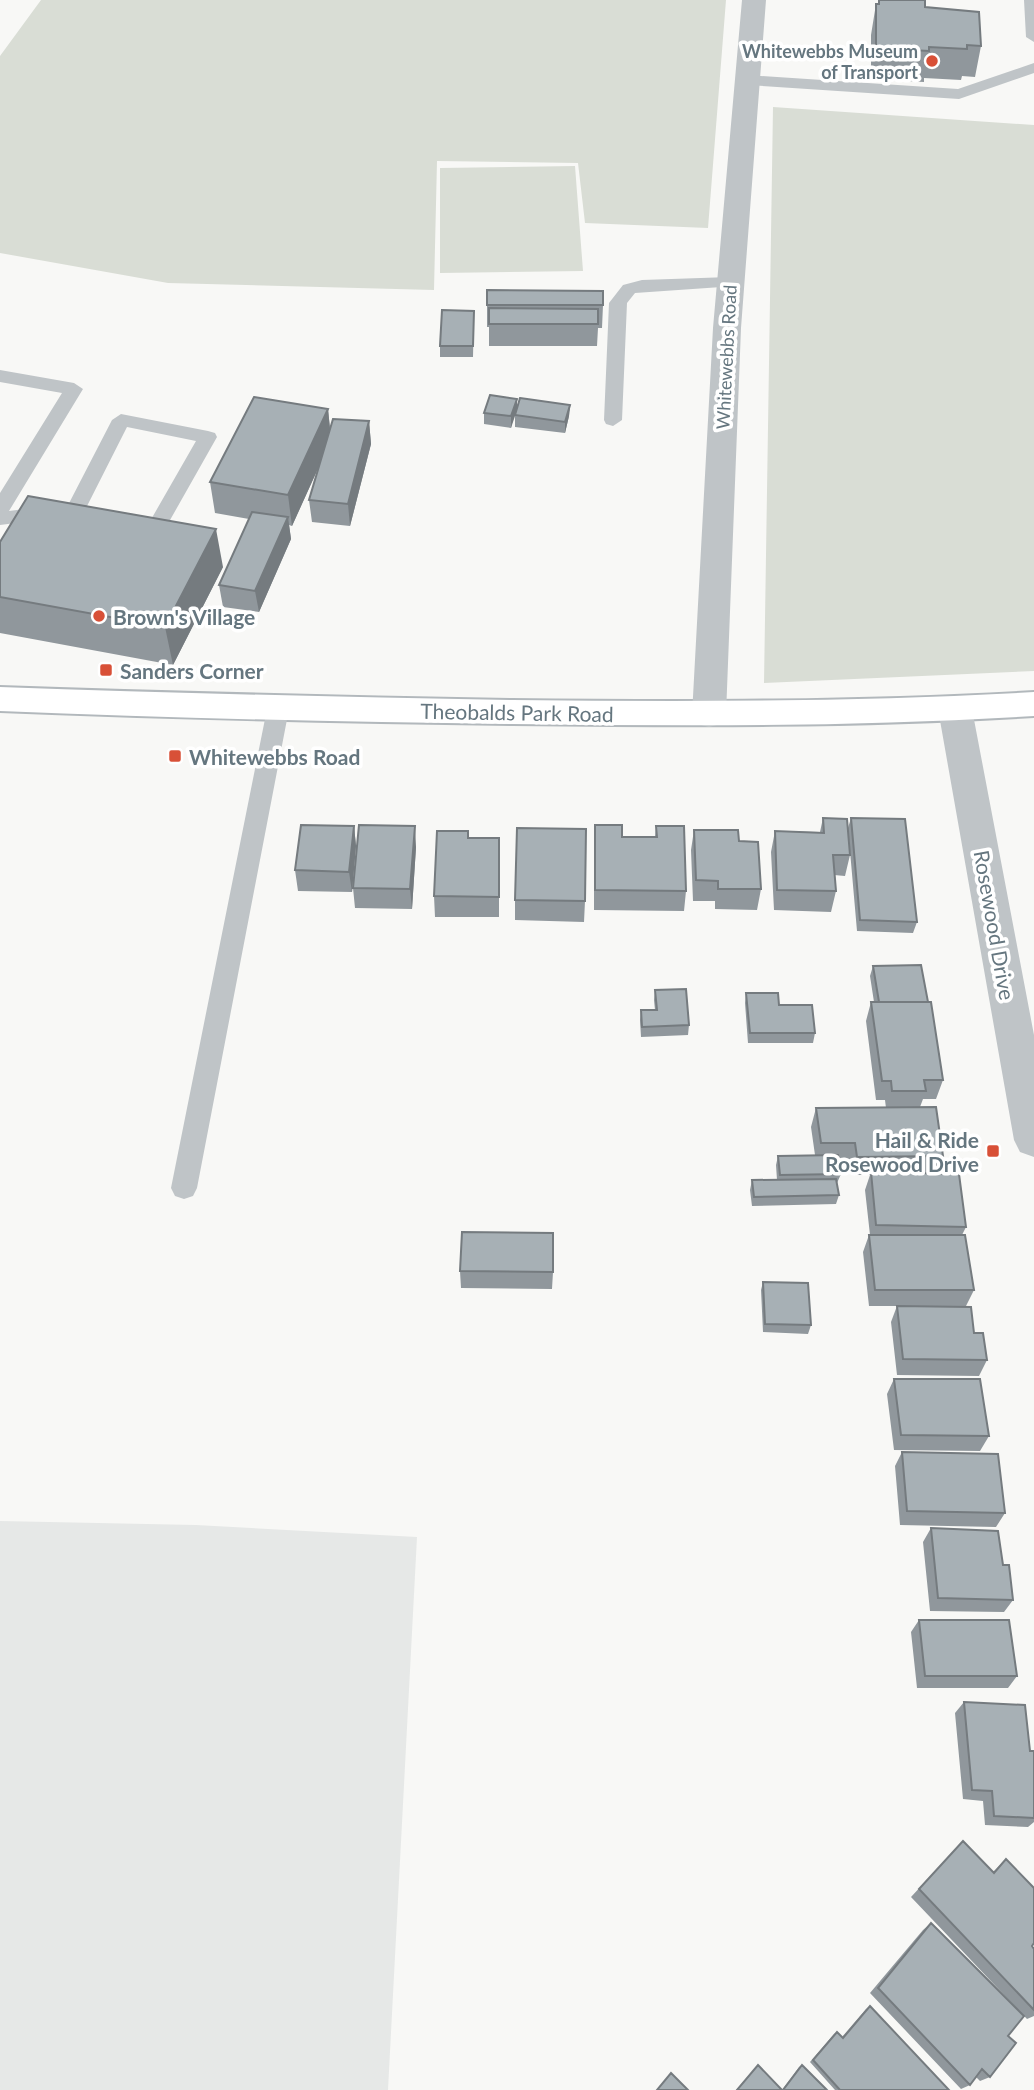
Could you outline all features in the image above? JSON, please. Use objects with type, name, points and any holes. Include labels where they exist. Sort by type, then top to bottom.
[{"type":"street","name":"Whitewebbs Road","points":[[709,715],[730,282],[754,0]]},
{"type":"street","name":"Theobalds Park Road","points":[[0,699],[278,709],[709,715],[955,709],[1034,704]]},
{"type":"street","name":"Rosewood Drive","points":[[955,709],[1033,1123]]},
{"type":"lane","points":[[1031,0],[1034,37]]},
{"type":"lane","points":[[747,80],[959,94],[1034,68]]},
{"type":"lane","points":[[613,420],[618,303],[629,289],[642,285],[730,282]]},
{"type":"lane","points":[[0,376],[74,389],[0,509]]},
{"type":"lane","points":[[0,519],[82,512],[121,420],[208,437],[154,531],[115,521]]},
{"type":"lane","points":[[184,1188],[278,709]]},
{"type":"shaded area","points":[[41,0],[726,0],[708,228],[585,223],[578,163],[437,161],[434,290],[168,283],[0,253],[0,56]]},
{"type":"shaded area","points":[[773,107],[1034,125],[1034,671],[764,683]]},
{"type":"shaded area","points":[[575,166],[583,271],[440,273],[440,168]]},
{"type":"shaded area","points":[[0,1521],[196,1525],[417,1537],[388,2090],[0,2090]]},
{"type":"building","points":[[879,0],[925,0],[925,7],[979,12],[981,46],[967,45],[967,49],[929,47],[929,51],[876,48],[876,4],[879,4]]},
{"type":"building","points":[[487,290],[603,291],[603,305],[487,305]]},
{"type":"building","points":[[489,308],[598,309],[598,324],[489,324]]},
{"type":"building","points":[[442,310],[474,311],[473,346],[440,346]]},
{"type":"building","points":[[490,395],[517,399],[511,416],[484,413]]},
{"type":"building","points":[[254,397],[328,409],[288,495],[210,482]]},
{"type":"building","points":[[520,398],[570,405],[565,422],[515,415]]},
{"type":"building","points":[[333,419],[369,421],[348,504],[309,500]]},
{"type":"building","points":[[28,496],[216,529],[165,627],[0,597],[0,542]]},
{"type":"building","points":[[252,512],[288,517],[255,591],[219,585]]},
{"type":"building","points":[[823,818],[847,819],[850,855],[833,855],[836,891],[777,890],[775,831],[824,833]]},
{"type":"building","points":[[851,818],[905,819],[917,922],[860,920]]},
{"type":"building","points":[[301,825],[354,826],[349,872],[295,870]]},
{"type":"building","points":[[359,825],[415,826],[410,889],[353,888]]},
{"type":"building","points":[[595,825],[622,825],[622,837],[657,837],[656,826],[684,826],[686,891],[595,890]]},
{"type":"building","points":[[517,828],[586,829],[585,901],[515,900]]},
{"type":"building","points":[[694,830],[738,830],[739,841],[758,842],[761,889],[718,889],[718,881],[696,880]]},
{"type":"building","points":[[437,831],[468,831],[468,838],[499,838],[499,897],[434,896]]},
{"type":"building","points":[[921,965],[928,1002],[879,1002],[873,966]]},
{"type":"building","points":[[686,989],[689,1025],[642,1027],[641,1010],[657,1010],[655,990]]},
{"type":"building","points":[[746,993],[778,993],[779,1005],[812,1005],[815,1033],[750,1033]]},
{"type":"building","points":[[871,1002],[931,1002],[943,1080],[924,1080],[926,1091],[892,1091],[891,1081],[882,1081]]},
{"type":"building","points":[[936,1107],[943,1156],[857,1157],[855,1143],[821,1143],[816,1108]]},
{"type":"building","points":[[838,1155],[841,1174],[780,1175],[778,1156]]},
{"type":"building","points":[[871,1172],[959,1174],[966,1227],[876,1225]]},
{"type":"building","points":[[836,1179],[839,1195],[754,1197],[752,1180]]},
{"type":"building","points":[[462,1232],[553,1233],[553,1272],[460,1271]]},
{"type":"building","points":[[869,1235],[965,1235],[974,1290],[875,1290]]},
{"type":"building","points":[[763,1282],[808,1283],[811,1325],[765,1324]]},
{"type":"building","points":[[897,1306],[971,1307],[974,1333],[983,1333],[987,1360],[903,1359]]},
{"type":"building","points":[[894,1379],[980,1379],[989,1436],[901,1435]]},
{"type":"building","points":[[902,1452],[998,1454],[1005,1513],[907,1511]]},
{"type":"building","points":[[931,1528],[998,1531],[1003,1565],[1009,1565],[1013,1600],[938,1598]]},
{"type":"building","points":[[919,1620],[1009,1620],[1017,1676],[925,1676]]},
{"type":"building","points":[[964,1702],[1025,1705],[1030,1751],[1034,1751],[1034,1818],[994,1816],[992,1791],[972,1790]]},
{"type":"building","points":[[963,1841],[994,1873],[1006,1859],[1034,1888],[1034,2010],[919,1889]]},
{"type":"building","points":[[931,1923],[1024,2016],[1008,2036],[1016,2043],[990,2077],[982,2069],[970,2085],[878,1988]]},
{"type":"building","points":[[870,2006],[949,2090],[840,2090],[813,2060],[837,2032],[843,2038]]},
{"type":"building","points":[[758,2065],[782,2090],[737,2090]]},
{"type":"building","points":[[802,2065],[827,2090],[783,2090]]},
{"type":"building","points":[[671,2073],[688,2090],[657,2090]]},
{"type":"place","name":"Whitewebbs Museum of Transport","points":[[932,61]]},
{"type":"place","name":"Brown's Village","points":[[99,616]]},
{"type":"place","name":"Sanders Corner","points":[[106,670]]},
{"type":"place","name":"Whitewebbs Road","points":[[175,756]]},
{"type":"place","name":"Hail & Ride Rosewood Drive","points":[[993,1151]]}]
